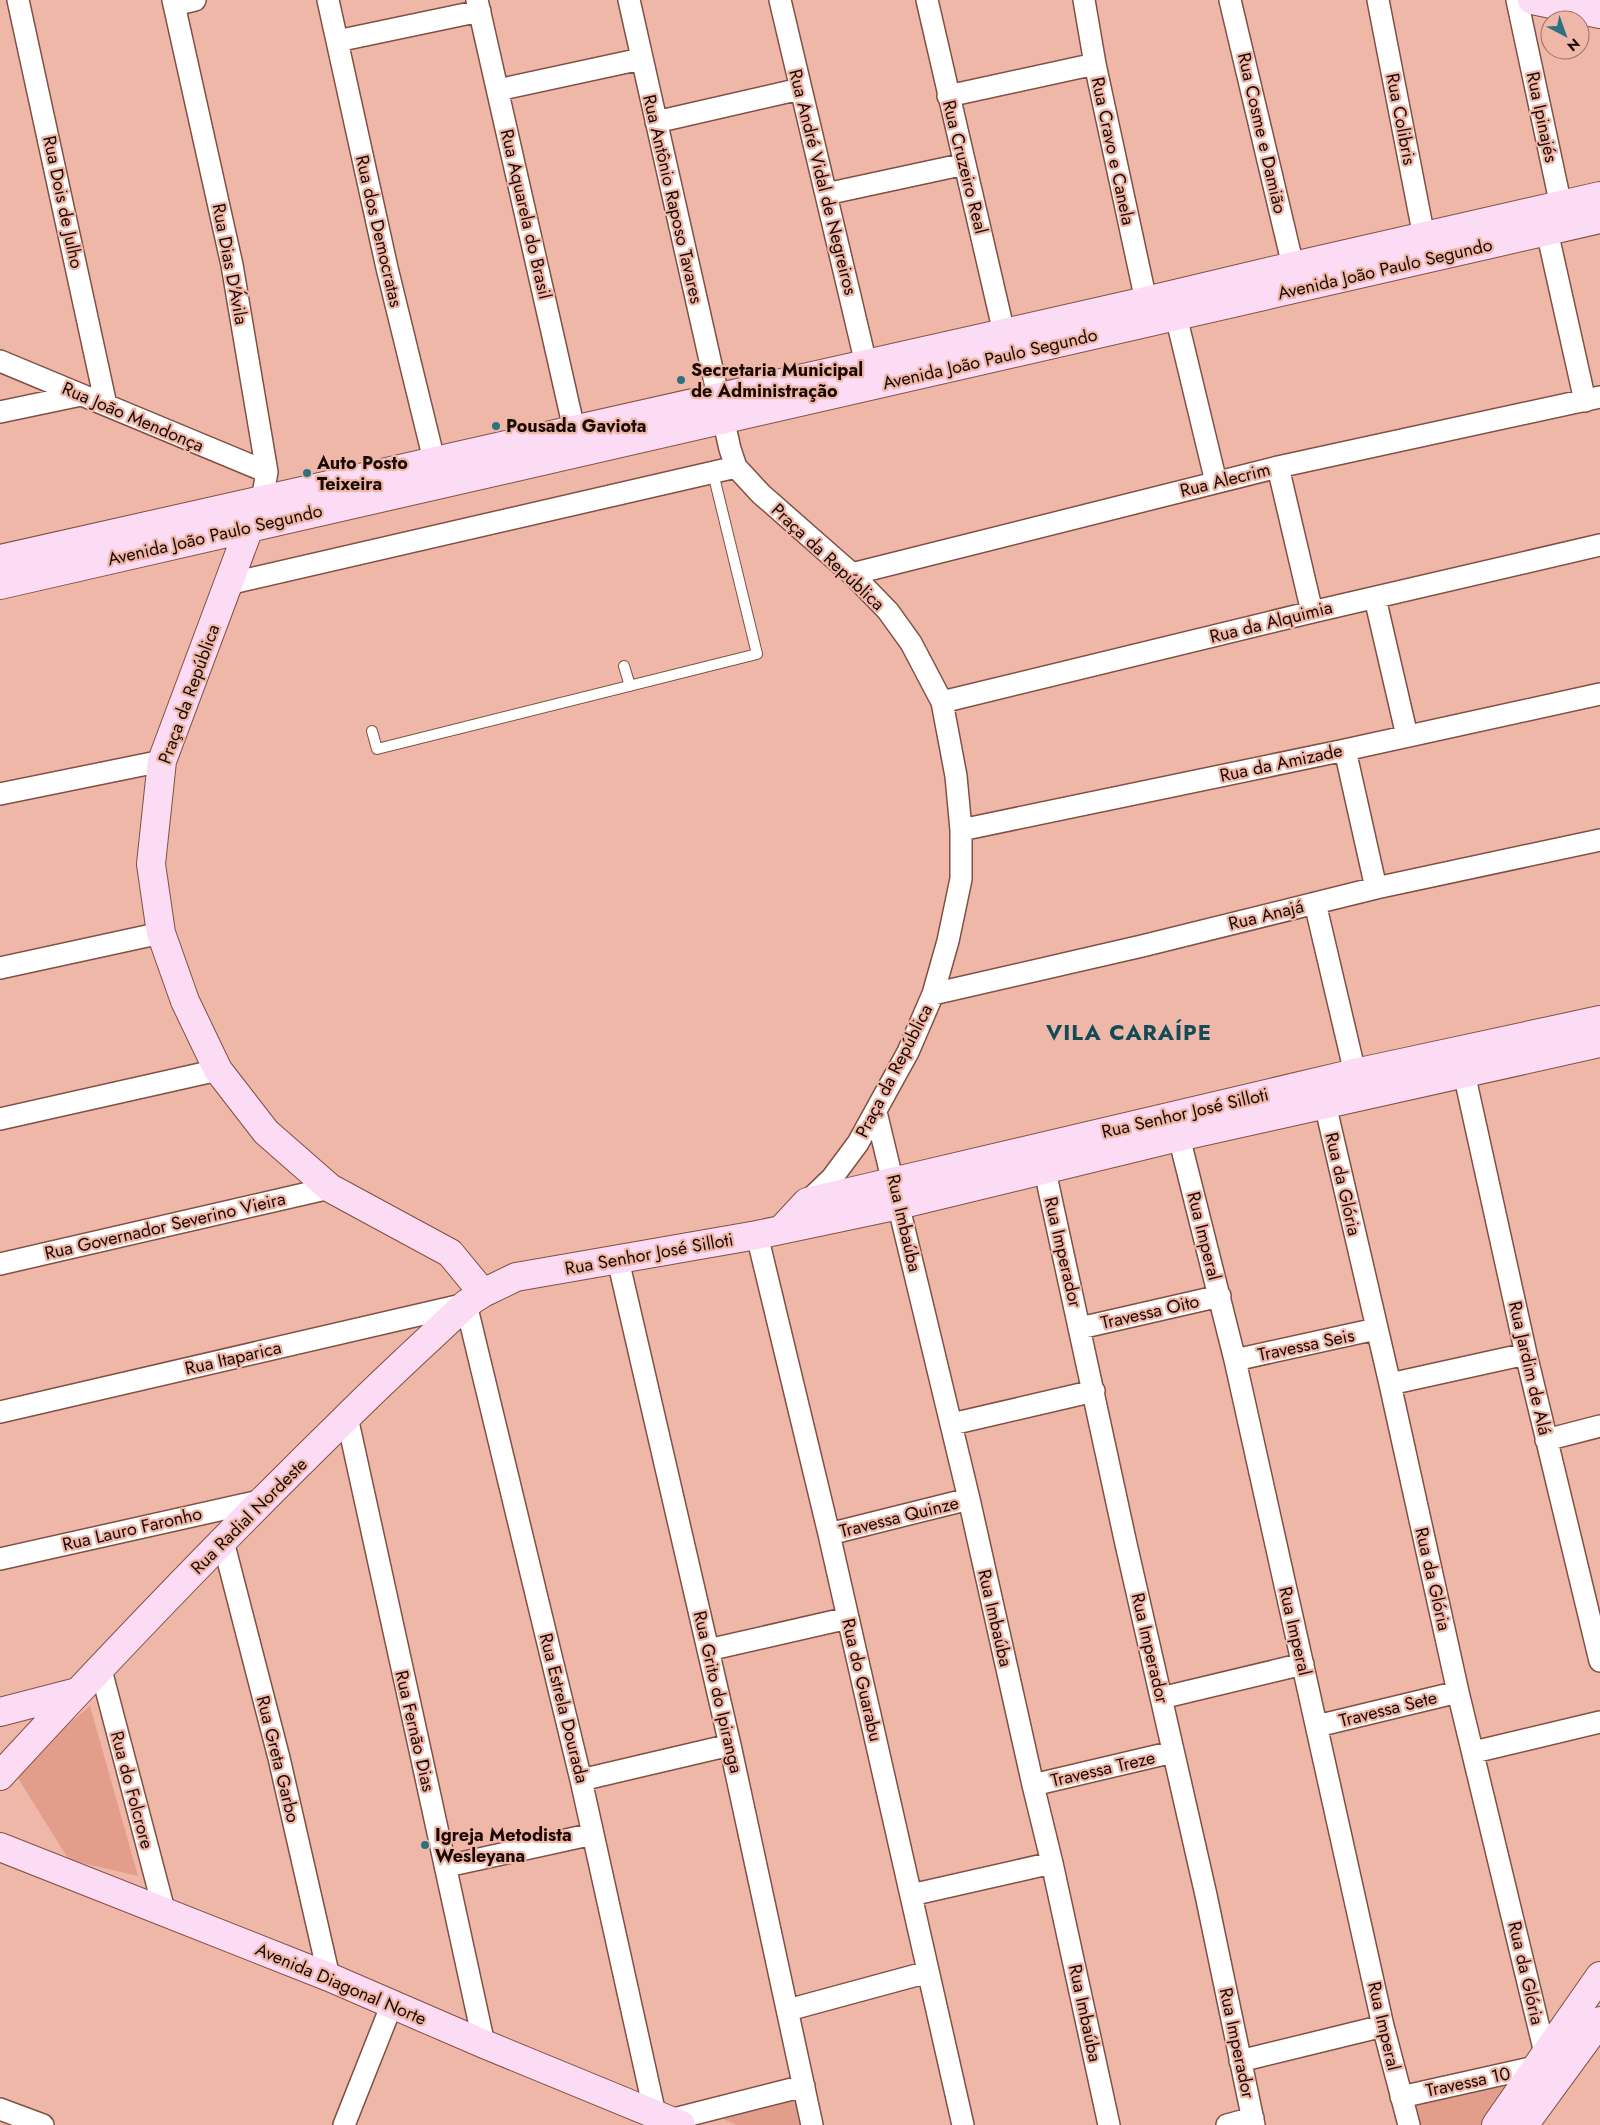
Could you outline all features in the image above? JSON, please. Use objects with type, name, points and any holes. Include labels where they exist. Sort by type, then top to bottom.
[{"type":"street","name":"Rua Dois de Julho","points":[[18,0],[106,405]]},
{"type":"street","points":[[173,2],[195,0]]},
{"type":"street","name":"Rua dos Democratas","points":[[328,0],[387,268],[434,460]]},
{"type":"street","name":"Rua Antônio Raposo Tavares","points":[[629,0],[721,408]]},
{"type":"street","name":"Rua André Vidal de Negreiros","points":[[780,0],[866,364]]},
{"type":"street","name":"Rua Cruzeiro Real","points":[[927,0],[1004,333]]},
{"type":"street","name":"Rua Cravo e Canela","points":[[1084,0],[1095,64],[1146,301]]},
{"type":"street","name":"Rua Cosme e Damião","points":[[1230,0],[1293,266]]},
{"type":"street","name":"Rua Colibris","points":[[1378,0],[1424,237]]},
{"type":"street","name":"Rua Ipinajés","points":[[1517,0],[1593,399]]},
{"type":"street","points":[[1532,0],[1600,14]]},
{"type":"street","name":"Rua Dias D'Ávila","points":[[173,2],[232,265],[267,472],[262,500],[249,528]]},
{"type":"street","points":[[337,41],[478,6]]},
{"type":"street","name":"Rua Aquarela do Brasil","points":[[478,6],[574,429]]},
{"type":"street","points":[[498,90],[641,59]]},
{"type":"street","points":[[948,96],[1095,64]]},
{"type":"street","points":[[656,122],[800,89]]},
{"type":"street","points":[[826,194],[965,164]]},
{"type":"street","name":"Avenida João Paulo Segundo","points":[[0,559],[574,429],[721,408],[1176,316],[1558,221],[1600,196]]},
{"type":"street","name":"Avenida João Paulo Segundo","points":[[0,585],[249,528],[721,408],[866,364],[1293,266],[1424,237],[1558,221],[1600,219]]},
{"type":"street","points":[[1176,316],[1216,482]]},
{"type":"street","name":"Rua João Mendonça","points":[[0,361],[267,472]]},
{"type":"street","points":[[0,412],[80,395]]},
{"type":"street","name":"Rua Alecrim","points":[[852,574],[1278,467],[1593,399]]},
{"type":"street","name":"Praça da República","points":[[721,408],[736,468],[761,494],[852,574],[888,611],[911,643],[942,702],[956,776],[961,830],[960,879],[948,941],[933,994],[908,1052],[858,1143],[832,1178],[808,1202]]},
{"type":"street","points":[[1278,467],[1312,612]]},
{"type":"street","points":[[228,584],[736,468]]},
{"type":"street","name":"Praça da República","points":[[249,528],[162,761],[152,864],[161,933],[184,1001],[218,1070],[266,1132],[330,1188],[450,1253],[475,1298]]},
{"type":"street","name":"Rua da Alquimia","points":[[942,702],[1312,612],[1600,545]]},
{"type":"street","points":[[1375,598],[1407,736]]},
{"type":"street","name":"Rua da Amizade","points":[[961,830],[1345,750],[1600,694]]},
{"type":"street","points":[[1345,750],[1376,888]]},
{"type":"street","points":[[0,794],[162,761]]},
{"type":"street","name":"Rua Anajá","points":[[933,994],[1142,946],[1376,888],[1600,840]]},
{"type":"street","points":[[1315,903],[1355,1073]]},
{"type":"street","points":[[0,968],[161,933]]},
{"type":"street","name":"Rua Senhor José Silloti","points":[[516,1277],[769,1232],[897,1193],[1355,1073],[1600,1020]]},
{"type":"street","name":"Rua Senhor José Silloti","points":[[808,1202],[897,1193],[1045,1171],[1179,1137],[1600,1043]]},
{"type":"street","points":[[0,1119],[218,1070]]},
{"type":"street","name":"Rua Jardim de Alá","points":[[1464,1073],[1526,1354],[1600,1661]]},
{"type":"street","name":"Rua da Glória","points":[[1325,1104],[1390,1384],[1458,1692],[1474,1752],[1540,2060]]},
{"type":"street","name":"Rua Imbaúba","points":[[876,1112],[952,1424],[1052,1863],[1109,2125]]},
{"type":"street","name":"Rua Imperal","points":[[1179,1137],[1235,1360],[1383,2026],[1409,2125]]},
{"type":"street","name":"Rua Imperador","points":[[1045,1171],[1126,1544],[1206,1895],[1253,2122]]},
{"type":"street","name":"Rua Governador Severino Vieira","points":[[0,1264],[330,1188]]},
{"type":"street","points":[[769,1232],[808,1202]]},
{"type":"street","name":"Rua do Guarabu","points":[[769,1232],[829,1534],[963,2125]]},
{"type":"street","name":"Rua Grito do Ipiranga","points":[[618,1260],[730,1745],[812,2125]]},
{"type":"street","name":"Rua Radial Nordeste","points":[[0,1776],[77,1692],[101,1670],[223,1541],[347,1417],[475,1298],[516,1277]]},
{"type":"street","name":"Travessa Oito","points":[[1080,1328],[1220,1296]]},
{"type":"street","name":"Rua Itaparica","points":[[0,1412],[475,1298]]},
{"type":"street","name":"Rua Estrela Dourada","points":[[475,1298],[593,1834],[669,2120]]},
{"type":"street","name":"Travessa Seis","points":[[1235,1360],[1376,1329]]},
{"type":"street","points":[[1390,1384],[1526,1354]]},
{"type":"street","points":[[952,1424],[1094,1391]]},
{"type":"street","name":"Rua Fernão Dias","points":[[347,1417],[396,1646],[447,1866],[484,2044]]},
{"type":"street","points":[[1546,1440],[1600,1426]]},
{"type":"street","name":"Travessa Quinze","points":[[829,1534],[969,1499]]},
{"type":"street","name":"Rua Lauro Faronho","points":[[0,1559],[264,1500]]},
{"type":"street","name":"Rua Greta Garbo","points":[[223,1541],[279,1758],[329,1978]]},
{"type":"street","points":[[708,1650],[848,1618]]},
{"type":"street","points":[[1162,1698],[1303,1664]]},
{"type":"street","name":"Rua do Folcrore","points":[[101,1670],[164,1910]]},
{"type":"street","points":[[0,1712],[77,1692]]},
{"type":"street","name":"Travessa Sete","points":[[1317,1726],[1458,1692]]},
{"type":"street","points":[[1474,1752],[1600,1722]]},
{"type":"street","points":[[581,1780],[730,1745]]},
{"type":"street","name":"Travessa Treze","points":[[1033,1785],[1173,1752]]},
{"type":"street","points":[[447,1866],[593,1834]]},
{"type":"street","name":"Avenida Diagonal Norte","points":[[0,1847],[80,1880],[164,1910],[669,2120]]},
{"type":"street","points":[[911,1895],[1052,1863]]},
{"type":"street","points":[[788,2010],[928,1972]]},
{"type":"street","points":[[1496,2125],[1600,1976]]},
{"type":"street","points":[[344,2125],[392,2004]]},
{"type":"street","points":[[1524,2125],[1600,2021]]},
{"type":"street","points":[[1240,2061],[1383,2026]]},
{"type":"street","name":"Travessa 10","points":[[1401,2097],[1540,2060]]},
{"type":"street","points":[[669,2120],[804,2086]]},
{"type":"street","points":[[0,2109],[43,2125]]},
{"type":"street","points":[[1227,2125],[1253,2122]]},
{"type":"lane","points":[[372,731],[377,749],[758,654],[713,473]]},
{"type":"lane","points":[[624,666],[630,686]]},
{"type":"shaded area","points":[[90,1706],[138,1876],[69,1860],[13,1770]]},
{"type":"shaded area","points":[[1510,2080],[1482,2125],[1416,2125],[1410,2103]]},
{"type":"shaded area","points":[[796,2098],[803,2125],[737,2125],[716,2116]]},
{"type":"place","name":"Secretaria Municipal de Administração","points":[[681,380]]},
{"type":"place","name":"Pousada Gaviota","points":[[496,426]]},
{"type":"place","name":"Auto Posto Teixeira","points":[[307,473]]},
{"type":"place","name":"Igreja Metodista Wesleyana","points":[[425,1845]]},
{"type":"district","name":"VILA CARAÍPE","points":[[1129,1032]]}]
